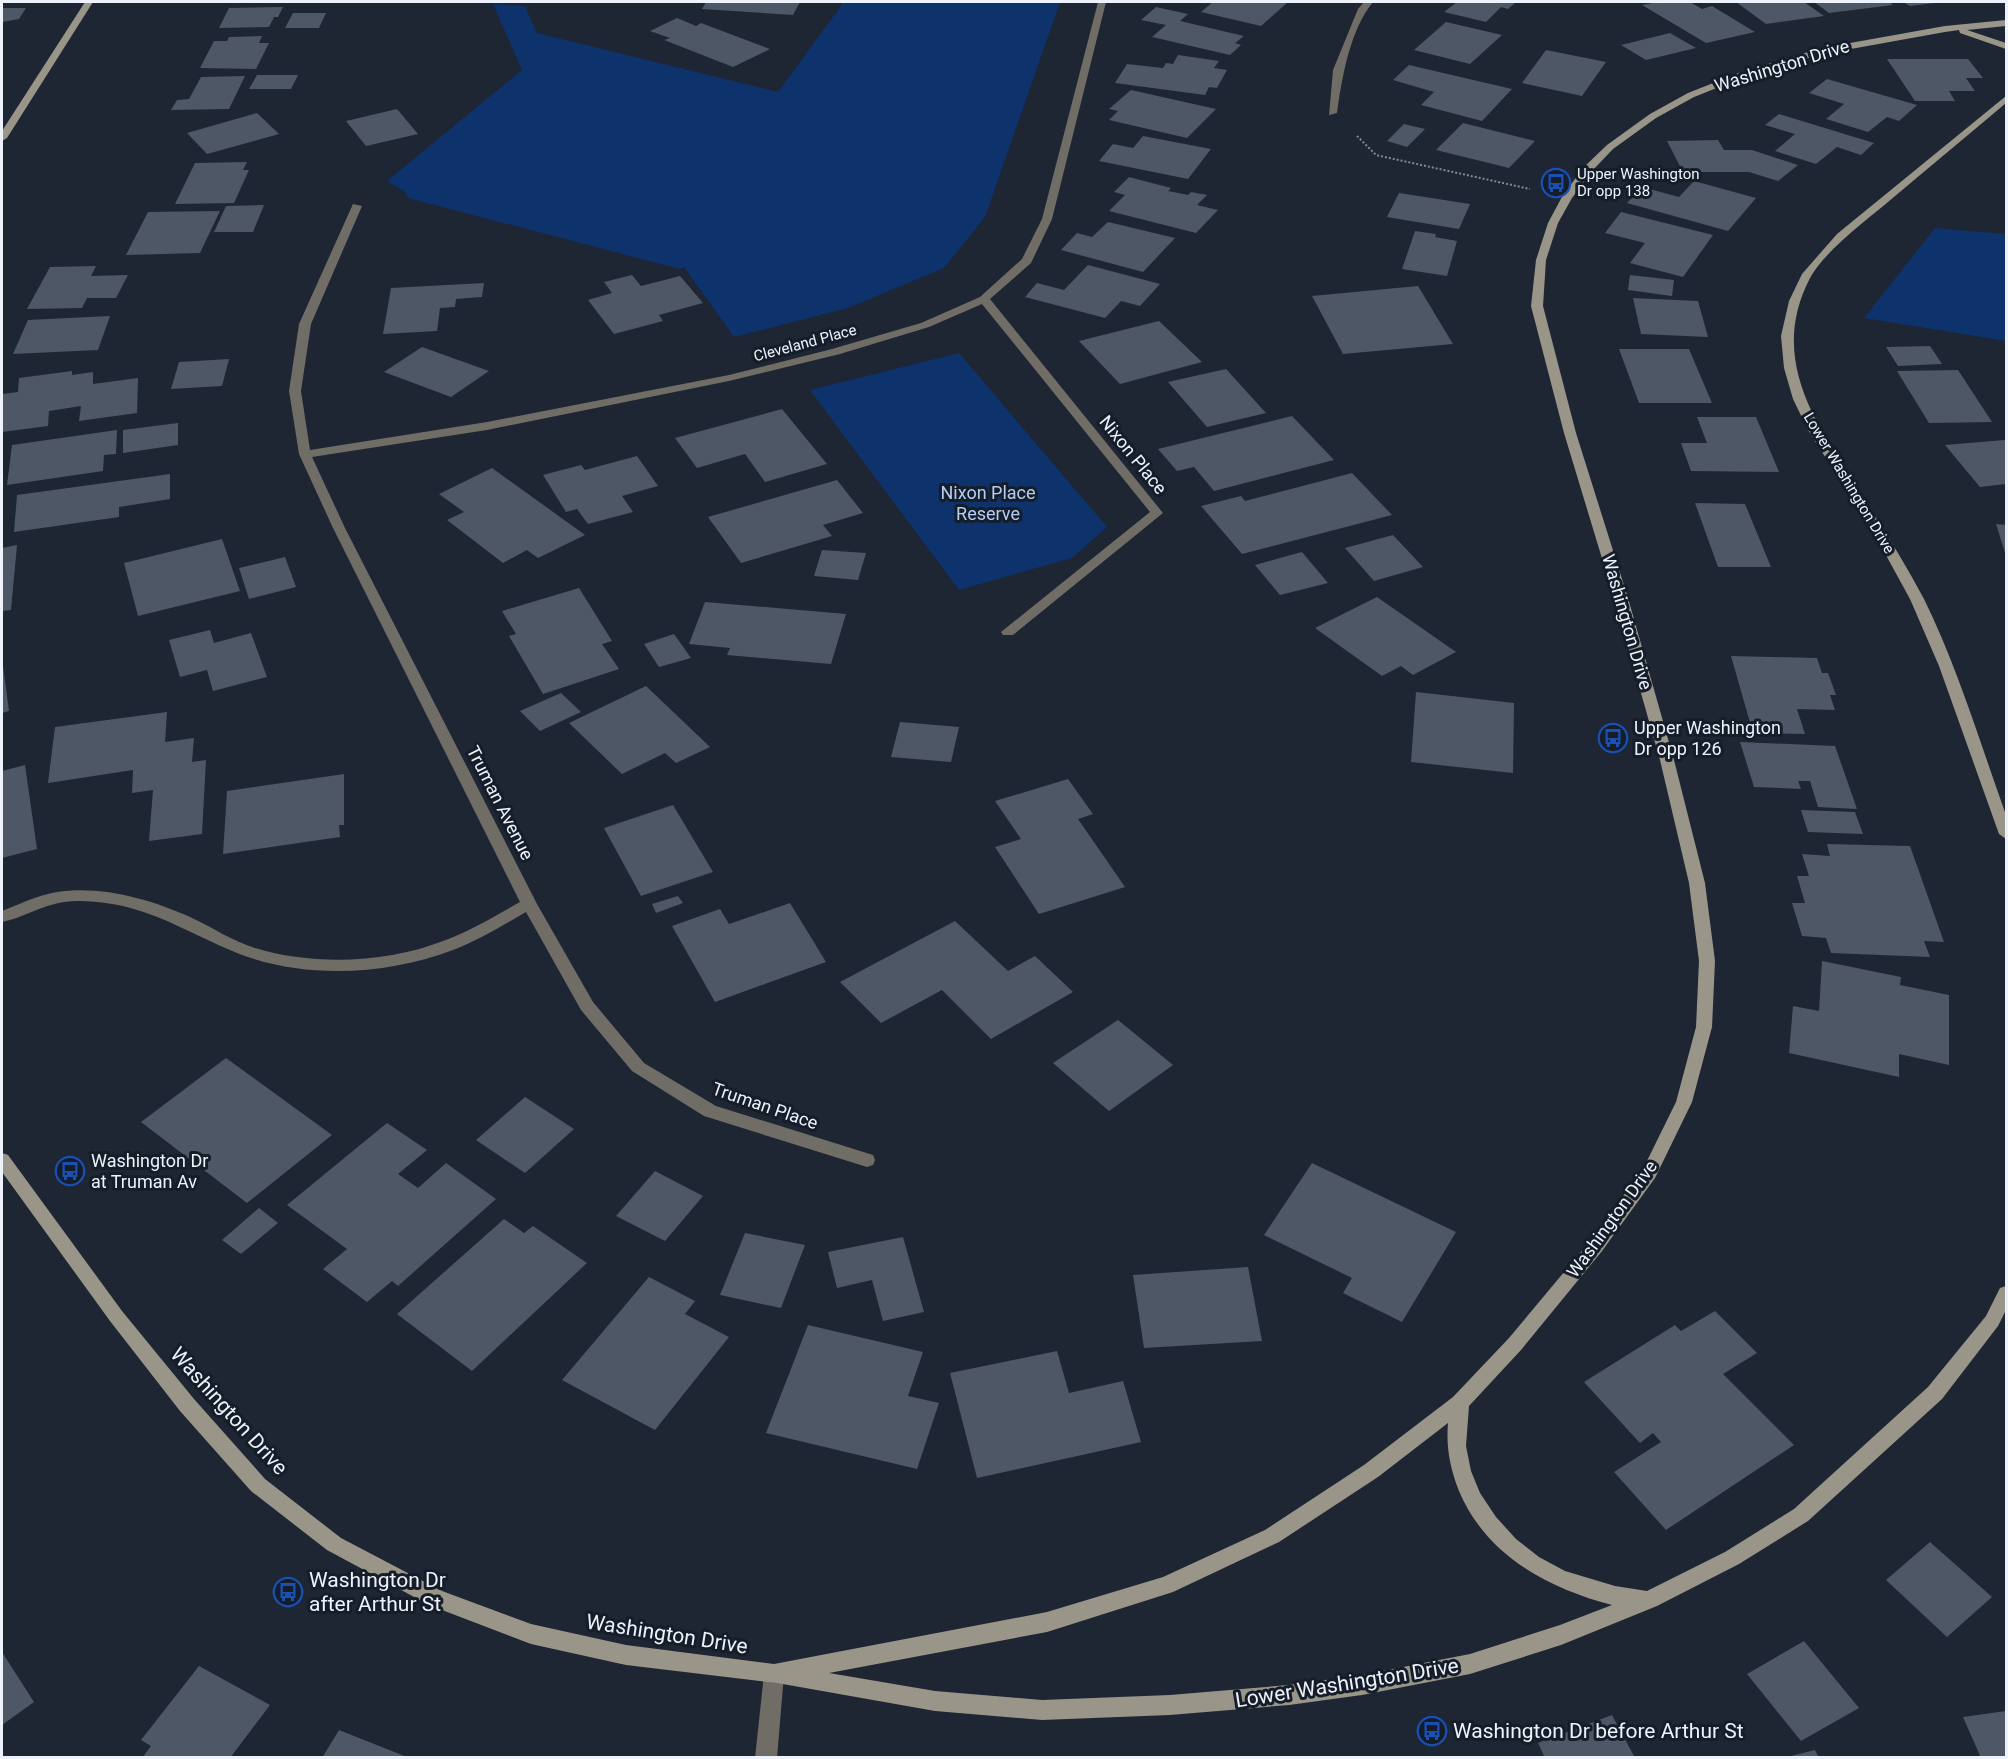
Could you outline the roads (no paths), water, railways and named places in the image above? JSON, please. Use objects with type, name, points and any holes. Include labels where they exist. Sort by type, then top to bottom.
[{"type":"street","points":[[2,138],[89,2]]},
{"type":"street","name":"Cleveland Place","points":[[305,454],[487,426],[729,378],[836,352],[925,325],[984,299],[1027,261],[1047,219],[1102,2]]},
{"type":"street","points":[[1332,113],[1338,70],[1362,9],[1369,2]]},
{"type":"street","name":"Washington Drive","points":[[2,1160],[116,1316],[187,1405],[258,1485],[334,1544],[436,1598],[531,1634],[626,1655],[774,1674],[1047,1622],[1166,1586],[1272,1536],[1371,1471],[1460,1403],[1515,1344],[1596,1246],[1649,1173],[1684,1102],[1704,1027],[1707,961],[1697,882],[1640,663],[1570,432],[1537,306],[1541,260],[1553,223],[1567,196],[1588,169],[1610,147],[1653,116],[1691,95],[1744,74],[1822,51],[1946,28],[2007,23]]},
{"type":"street","name":"Washington Drive","points":[[1946,28],[1974,34],[2007,46]]},
{"type":"street","name":"Lower Washington Drive","points":[[2007,99],[1841,236],[1807,274],[1794,301],[1787,336],[1790,368],[1799,399],[1814,430],[1882,537],[1917,599],[1946,666],[2007,834]]},
{"type":"street","name":"Truman Avenue","points":[[357,206],[305,324],[295,391],[305,454],[339,528],[529,904]]},
{"type":"street","name":"Nixon Place","points":[[984,299],[1157,513],[1008,632]]},
{"type":"street","points":[[2,917],[39,902],[66,896],[109,900],[150,906],[218,939],[262,956],[347,965],[394,959],[436,950],[529,904]]},
{"type":"street","name":"Truman Place","points":[[529,904],[587,1006],[638,1067],[710,1111],[867,1160]]},
{"type":"street","name":"Lower Washington Drive","points":[[774,1674],[935,1701],[1042,1710],[1243,1700],[1362,1685],[1470,1664],[1562,1635],[1650,1599],[1732,1558],[1802,1515],[1935,1393],[1992,1321],[2007,1293]]},
{"type":"street","points":[[1460,1403],[1456,1448],[1460,1470],[1474,1501],[1500,1536],[1527,1560],[1568,1583],[1623,1598],[1650,1599]]},
{"type":"street","points":[[766,1758],[774,1674]]},
{"type":"place","name":"Upper Washington Dr opp 138","points":[[1556,183]]},
{"type":"place","name":"Upper Washington Dr opp 126","points":[[1613,738]]},
{"type":"place","name":"Washington Dr at Truman Av","points":[[70,1171]]},
{"type":"place","name":"Washington Dr after Arthur St","points":[[288,1592]]},
{"type":"place","name":"Washington Dr before Arthur St","points":[[1432,1731]]},
{"type":"park label","name":"Nixon Place Reserve","points":[[988,503]]}]
